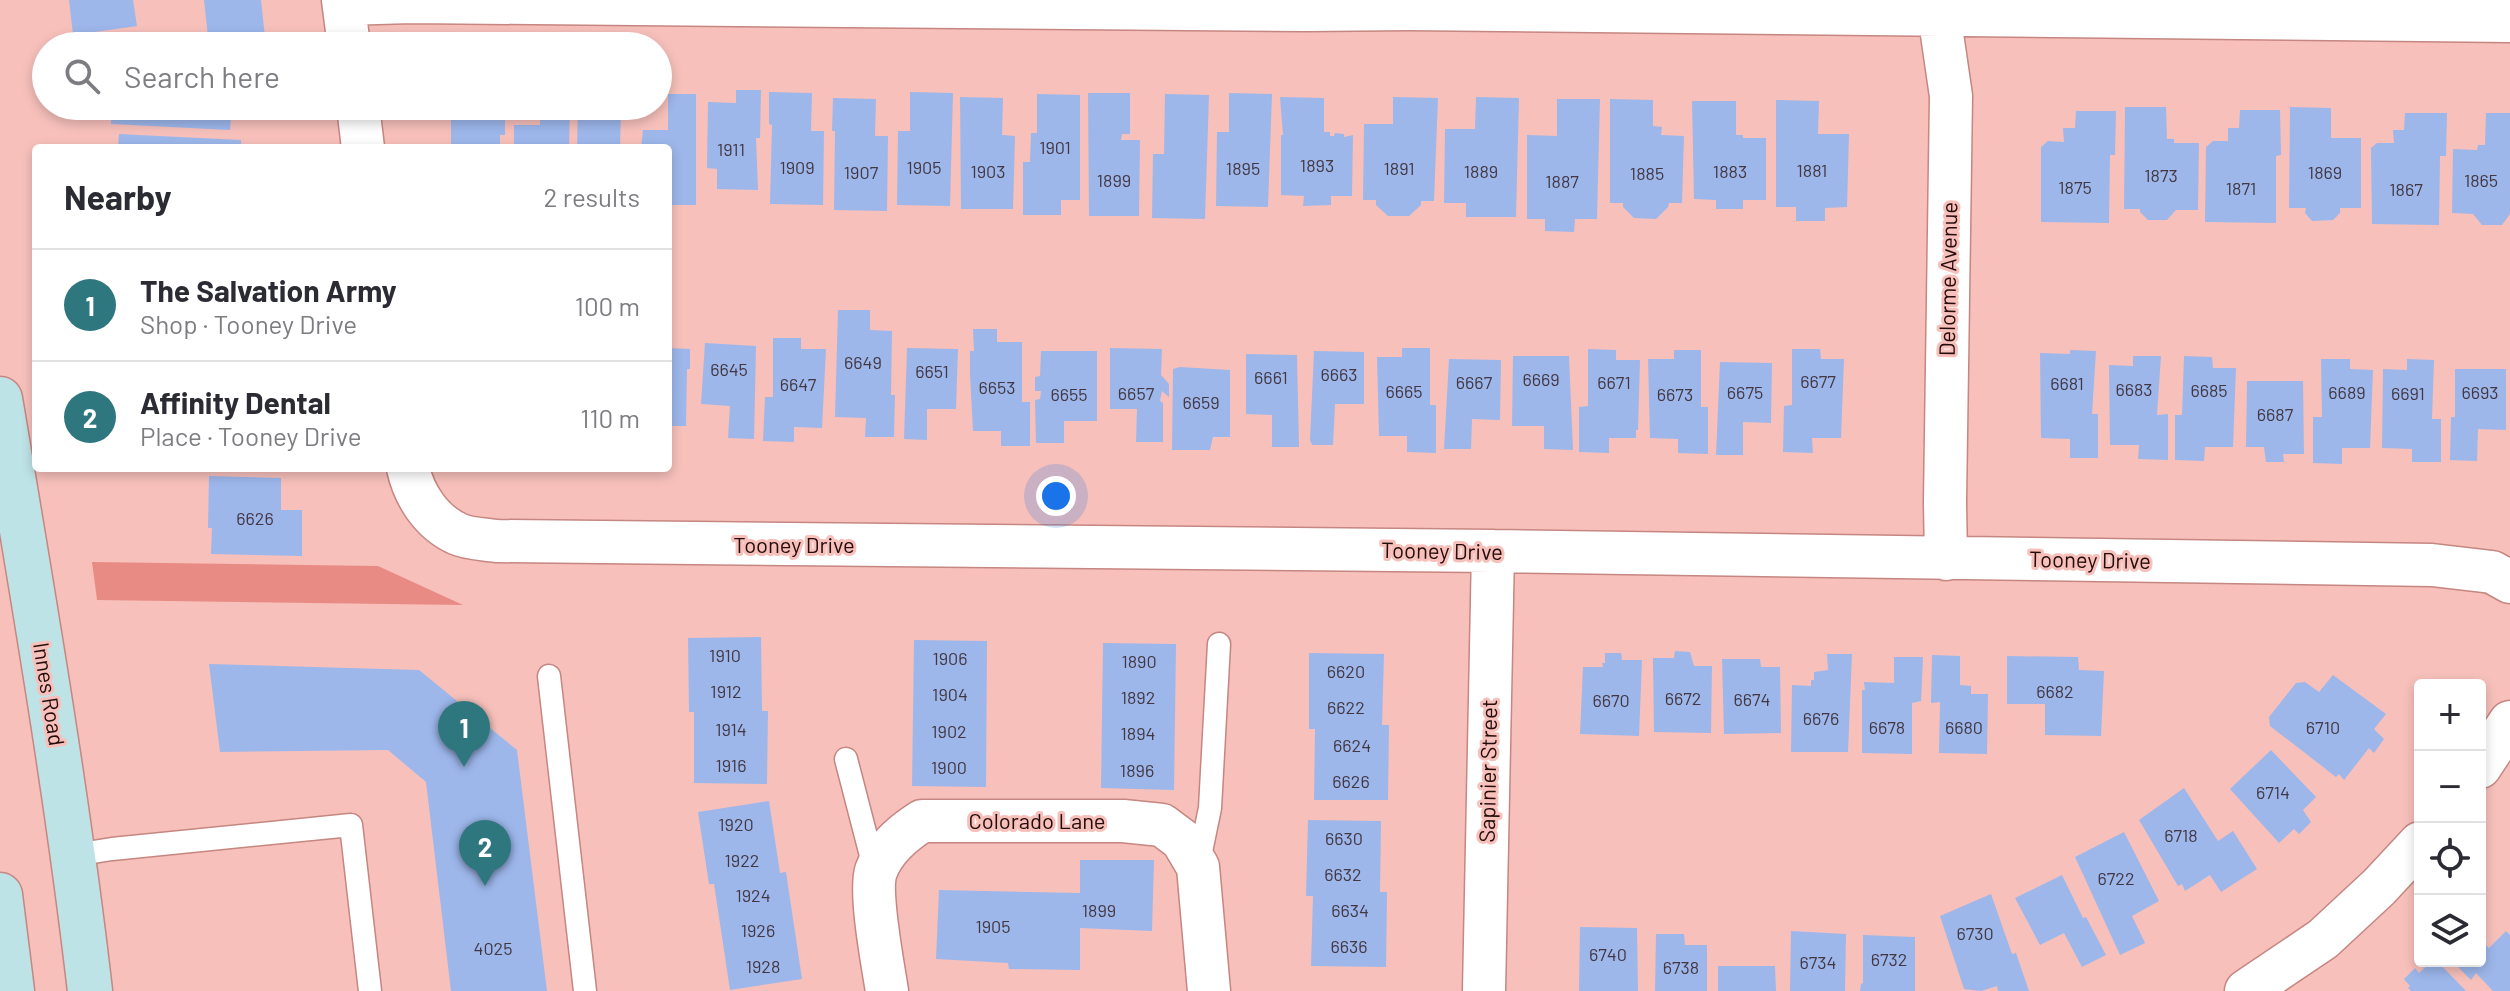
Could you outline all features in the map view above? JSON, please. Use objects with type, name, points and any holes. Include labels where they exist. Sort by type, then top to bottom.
[{"type":"main road","name":"Innes Road","points":[[0,399],[31,571],[74,855],[90,991]]},
{"type":"main road","points":[[0,895],[12,991]]},
{"type":"street","points":[[347,32],[343,2],[871,2],[1275,10],[1409,4],[1938,8],[2510,21]]},
{"type":"street","name":"Delorme Avenue","points":[[1938,8],[1951,96],[1946,559]]},
{"type":"street","points":[[360,120],[363,144]]},
{"type":"street","name":"Tooney Drive","points":[[409,472],[412,487],[427,510],[458,535],[497,541],[2432,565],[2492,572],[2510,582]]},
{"type":"street","name":"Sapinier Street","points":[[1484,991],[1493,551]]},
{"type":"street","points":[[2486,758],[2510,722]]},
{"type":"street","name":"Colorado Lane","points":[[876,872],[899,836],[922,821],[1123,821],[1162,825],[1182,840],[1198,867]]},
{"type":"street","points":[[2246,991],[2323,939],[2414,849]]},
{"type":"street","points":[[1198,867],[1209,991]]},
{"type":"street","points":[[876,872],[876,906],[887,991]]},
{"type":"lane","points":[[1198,867],[1210,808],[1219,644]]},
{"type":"lane","points":[[549,676],[585,991]]},
{"type":"lane","points":[[846,759],[876,872]]},
{"type":"lane","points":[[74,855],[351,825],[370,991]]},
{"type":"shaded area","points":[[92,562],[378,566],[463,605],[97,600]]},
{"type":"building","points":[[69,0],[133,0],[137,26],[73,32]]},
{"type":"building","points":[[204,0],[261,0],[264,32],[207,32]]},
{"type":"building","points":[[736,90],[761,90],[760,138],[756,138],[758,190],[717,189],[717,169],[707,168],[708,102],[736,103]]},
{"type":"building","points":[[769,92],[812,93],[811,131],[824,131],[823,205],[770,204],[772,125],[769,124]]},
{"type":"building","points":[[910,92],[953,93],[950,206],[897,205],[898,131],[910,131]]},
{"type":"building","points":[[1088,93],[1130,93],[1130,134],[1122,134],[1121,140],[1140,140],[1139,216],[1089,216]]},
{"type":"building","points":[[1229,93],[1272,94],[1268,207],[1216,206],[1217,132],[1229,132]]},
{"type":"building","points":[[672,94],[696,94],[696,205],[672,205],[672,144],[641,144],[643,130],[668,130],[668,120],[672,120]]},
{"type":"building","points":[[1037,94],[1080,95],[1080,200],[1061,200],[1061,215],[1023,215],[1023,162],[1030,162],[1031,133],[1037,133]]},
{"type":"building","points":[[1165,94],[1209,95],[1205,219],[1152,218],[1153,154],[1164,154]]},
{"type":"building","points":[[960,97],[1003,98],[1002,135],[1015,136],[1013,209],[961,209]]},
{"type":"building","points":[[1280,97],[1324,98],[1324,132],[1330,132],[1330,136],[1335,133],[1344,134],[1344,137],[1353,135],[1352,196],[1331,196],[1331,205],[1303,206],[1304,196],[1281,195],[1283,135]]},
{"type":"building","points":[[1393,97],[1438,98],[1434,201],[1421,201],[1421,205],[1409,216],[1388,216],[1376,205],[1376,200],[1363,200],[1364,124],[1393,124]]},
{"type":"building","points":[[1476,97],[1519,98],[1516,217],[1466,217],[1466,203],[1444,203],[1445,129],[1475,129]]},
{"type":"building","points":[[833,98],[876,99],[875,136],[888,136],[887,211],[834,210]]},
{"type":"building","points":[[1557,99],[1600,99],[1597,219],[1575,219],[1574,232],[1545,231],[1545,219],[1527,219],[1527,135],[1557,136]]},
{"type":"building","points":[[1610,99],[1653,100],[1653,126],[1662,127],[1661,135],[1684,136],[1682,203],[1669,203],[1656,219],[1634,218],[1623,203],[1610,203]]},
{"type":"building","points":[[1776,100],[1819,101],[1818,134],[1849,134],[1847,207],[1825,208],[1825,221],[1796,221],[1796,207],[1776,207]]},
{"type":"building","points":[[1692,101],[1736,101],[1736,135],[1766,138],[1766,200],[1743,200],[1743,209],[1716,209],[1716,200],[1694,199]]},
{"type":"building","points":[[2125,107],[2166,107],[2167,139],[2174,139],[2174,143],[2199,143],[2198,210],[2176,210],[2167,220],[2148,220],[2140,209],[2124,209]]},
{"type":"building","points":[[2290,107],[2331,108],[2331,138],[2361,138],[2361,208],[2340,208],[2340,213],[2333,220],[2312,221],[2305,213],[2306,208],[2289,208]]},
{"type":"building","points":[[2240,110],[2280,110],[2281,155],[2276,156],[2276,223],[2205,222],[2206,147],[2213,141],[2228,141],[2228,128],[2239,128]]},
{"type":"building","points":[[2076,111],[2116,111],[2115,155],[2110,155],[2109,223],[2041,222],[2041,147],[2048,141],[2064,142],[2063,128],[2075,128]]},
{"type":"building","points":[[2405,113],[2447,113],[2446,156],[2440,156],[2439,225],[2372,224],[2371,148],[2377,143],[2394,143],[2393,130],[2404,130]]},
{"type":"building","points":[[2486,113],[2510,113],[2510,214],[2502,225],[2482,225],[2473,214],[2452,213],[2453,149],[2477,150],[2478,145],[2485,145]]},
{"type":"building","points":[[111,120],[231,120],[230,130],[111,124]]},
{"type":"building","points":[[451,120],[505,120],[505,135],[500,135],[500,144],[451,144]]},
{"type":"building","points":[[540,120],[570,120],[569,144],[514,144],[514,125],[540,125]]},
{"type":"building","points":[[578,120],[621,120],[620,144],[577,144]]},
{"type":"building","points":[[119,134],[241,140],[241,144],[118,144]]},
{"type":"building","points":[[838,310],[870,310],[870,330],[892,331],[894,437],[865,437],[866,418],[835,417]]},
{"type":"building","points":[[973,329],[997,329],[997,342],[1022,342],[1022,402],[1030,402],[1030,446],[1001,446],[1001,431],[973,431],[970,351],[974,351]]},
{"type":"building","points":[[773,338],[801,338],[801,349],[826,349],[822,428],[794,427],[794,442],[763,441],[765,397],[773,397]]},
{"type":"building","points":[[705,343],[756,346],[754,439],[728,438],[730,406],[701,404]]},
{"type":"building","points":[[672,348],[690,349],[686,426],[672,426]]},
{"type":"building","points":[[907,348],[958,349],[956,409],[927,409],[927,440],[904,439]]},
{"type":"building","points":[[1110,348],[1162,349],[1161,375],[1169,384],[1169,397],[1162,391],[1160,401],[1163,403],[1163,442],[1136,442],[1137,409],[1110,409]]},
{"type":"building","points":[[1402,348],[1430,348],[1430,405],[1436,405],[1436,453],[1407,452],[1407,436],[1379,436],[1377,357],[1402,357]]},
{"type":"building","points":[[1588,349],[1616,350],[1616,360],[1640,360],[1636,438],[1609,438],[1609,453],[1579,452],[1579,407],[1588,406]]},
{"type":"building","points":[[1792,349],[1820,349],[1821,359],[1844,359],[1841,438],[1812,438],[1813,453],[1783,452],[1784,406],[1792,405]]},
{"type":"building","points":[[1674,350],[1701,350],[1701,407],[1708,407],[1708,454],[1678,453],[1678,439],[1650,438],[1648,359],[1674,359]]},
{"type":"building","points":[[2070,350],[2096,351],[2092,414],[2098,414],[2098,458],[2070,458],[2070,439],[2041,438],[2040,353],[2070,354]]},
{"type":"building","points":[[1041,351],[1097,351],[1097,421],[1064,421],[1064,443],[1036,443],[1035,400],[1040,399],[1041,391],[1035,391],[1035,377],[1040,376]]},
{"type":"building","points":[[1314,351],[1364,352],[1364,404],[1335,404],[1333,445],[1312,445],[1310,440]]},
{"type":"building","points":[[1246,354],[1297,355],[1299,447],[1272,447],[1272,415],[1246,414]]},
{"type":"building","points":[[1513,356],[1569,356],[1573,450],[1544,449],[1544,426],[1512,426]]},
{"type":"building","points":[[2133,356],[2161,356],[2157,415],[2168,414],[2168,460],[2138,459],[2139,445],[2110,445],[2109,365],[2133,366]]},
{"type":"building","points":[[2184,356],[2212,357],[2213,368],[2236,368],[2233,447],[2205,447],[2204,461],[2175,460],[2175,415],[2182,415]]},
{"type":"building","points":[[1449,359],[1501,360],[1500,420],[1472,419],[1471,449],[1444,449]]},
{"type":"building","points":[[2321,359],[2350,359],[2350,369],[2373,370],[2370,448],[2342,448],[2342,464],[2313,463],[2313,417],[2322,417]]},
{"type":"building","points":[[2407,359],[2434,360],[2432,419],[2441,419],[2441,462],[2412,462],[2412,449],[2382,448],[2383,369],[2407,370]]},
{"type":"building","points":[[1720,362],[1772,363],[1771,423],[1743,422],[1743,455],[1716,455]]},
{"type":"building","points":[[1173,369],[1230,370],[1230,437],[1213,437],[1210,450],[1172,450]]},
{"type":"building","points":[[2455,369],[2506,369],[2506,430],[2478,429],[2477,461],[2450,460],[2451,417],[2455,417]]},
{"type":"building","points":[[2247,381],[2303,381],[2304,454],[2283,454],[2284,462],[2266,462],[2264,447],[2246,447]]},
{"type":"building","points":[[209,476],[281,478],[281,510],[302,510],[302,556],[211,554]]},
{"type":"building","points":[[761,637],[762,711],[768,711],[767,784],[694,783],[694,712],[689,712],[688,638]]},
{"type":"building","points":[[914,640],[987,641],[986,787],[912,786]]},
{"type":"building","points":[[1103,643],[1176,644],[1174,790],[1101,788]]},
{"type":"building","points":[[1675,651],[1690,652],[1694,666],[1712,666],[1711,733],[1654,732],[1653,658],[1674,658]]},
{"type":"building","points":[[1309,653],[1384,654],[1382,725],[1389,725],[1388,800],[1314,800],[1315,729],[1309,729]]},
{"type":"building","points":[[1605,653],[1621,653],[1622,660],[1642,660],[1639,736],[1580,734],[1583,667],[1603,667]]},
{"type":"building","points":[[1827,654],[1852,654],[1848,752],[1791,752],[1792,685],[1811,686],[1814,672],[1828,670]]},
{"type":"building","points":[[1932,655],[1960,656],[1960,685],[1971,686],[1971,694],[1988,694],[1987,754],[1939,753],[1940,702],[1931,703]]},
{"type":"building","points":[[2007,656],[2078,657],[2079,670],[2104,671],[2101,736],[2045,735],[2045,704],[2007,704]]},
{"type":"building","points":[[1894,657],[1923,657],[1921,701],[1912,703],[1912,754],[1862,753],[1864,682],[1894,683]]},
{"type":"building","points":[[1722,659],[1760,659],[1761,667],[1780,667],[1781,733],[1724,734]]},
{"type":"building","points":[[209,664],[419,670],[517,750],[547,991],[451,991],[426,782],[388,750],[220,752]]},
{"type":"building","points":[[2333,675],[2386,714],[2374,729],[2384,739],[2374,753],[2369,748],[2344,780],[2270,726],[2269,717],[2296,683],[2305,682],[2319,692]]},
{"type":"building","points":[[2271,750],[2316,797],[2303,810],[2311,822],[2299,834],[2294,829],[2279,843],[2230,789]]},
{"type":"building","points":[[2184,788],[2218,841],[2233,831],[2257,869],[2221,892],[2210,875],[2185,891],[2182,884],[2178,886],[2139,820]]},
{"type":"building","points":[[769,801],[780,873],[786,872],[802,979],[730,990],[714,884],[709,884],[698,812]]},
{"type":"building","points":[[1308,820],[1381,821],[1380,892],[1387,892],[1386,967],[1311,966],[1313,896],[1306,896]]},
{"type":"building","points":[[2124,832],[2159,901],[2132,916],[2145,943],[2120,955],[2075,857]]},
{"type":"building","points":[[1080,860],[1154,860],[1152,931],[1080,928],[1080,970],[1009,969],[1008,963],[936,959],[939,890],[1080,893]]},
{"type":"building","points":[[2062,875],[2106,955],[2082,967],[2064,933],[2040,945],[2015,898]]},
{"type":"building","points":[[1991,894],[2029,991],[1998,991],[1997,986],[1981,991],[1964,989],[1940,916]]},
{"type":"building","points":[[1580,927],[1637,928],[1638,991],[1579,991]]},
{"type":"building","points":[[1791,931],[1846,934],[1845,991],[1790,991]]},
{"type":"building","points":[[2506,931],[2510,935],[2510,991],[2493,991],[2476,973],[2471,980],[2458,967],[2486,967],[2486,945],[2489,948]]},
{"type":"building","points":[[1656,934],[1684,934],[1685,945],[1707,945],[1707,991],[1655,991]]},
{"type":"building","points":[[1863,935],[1915,937],[1915,991],[1860,991],[1863,983]]},
{"type":"building","points":[[1718,966],[1775,966],[1776,991],[1718,991]]},
{"type":"building","points":[[2426,967],[2443,967],[2466,991],[2411,991],[2404,979],[2415,968],[2419,973]]},
{"type":"place","name":"The Salvation Army","points":[[464,767]]},
{"type":"place","name":"Affinity Dental","points":[[485,886]]}]
